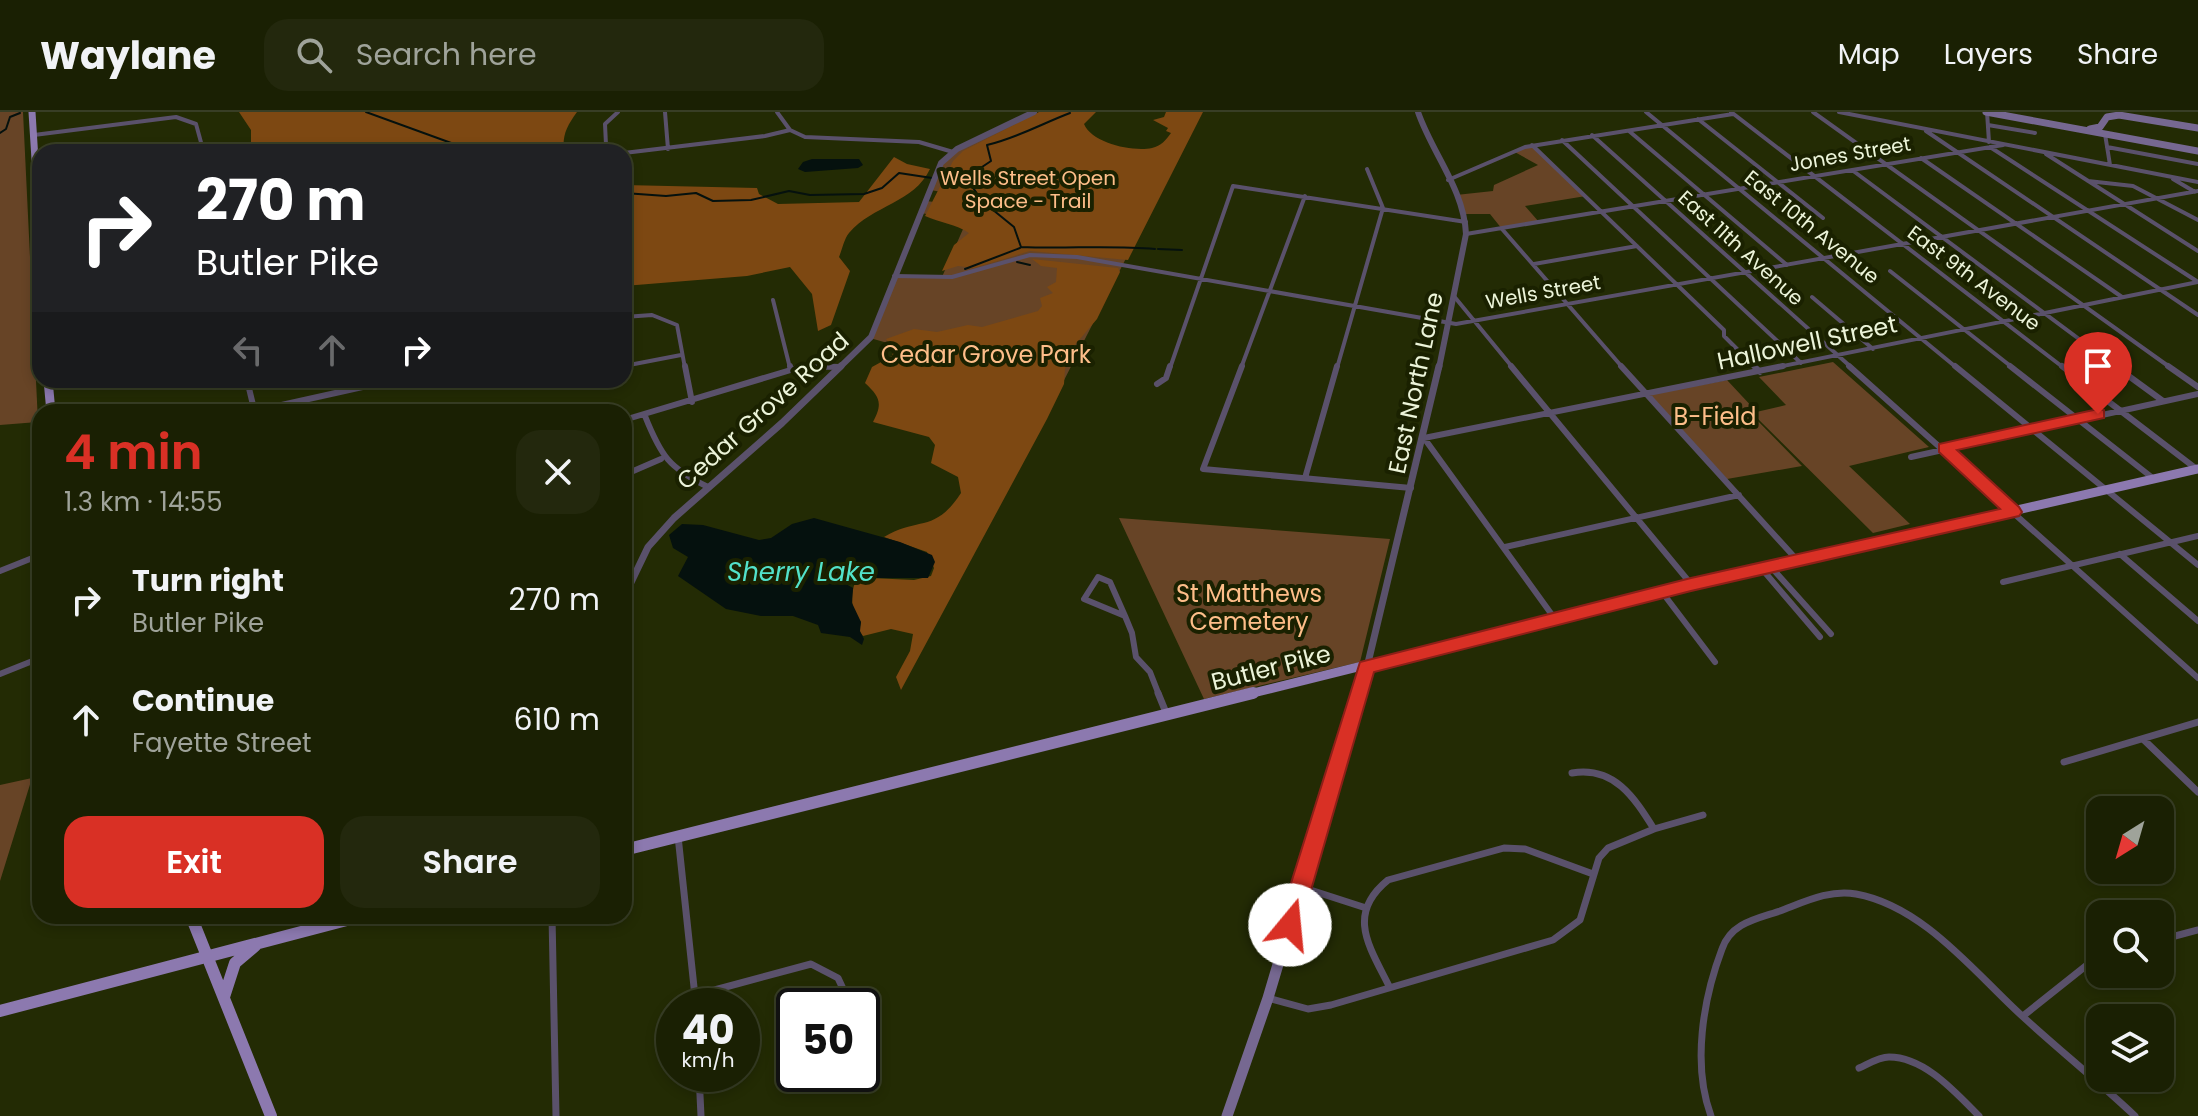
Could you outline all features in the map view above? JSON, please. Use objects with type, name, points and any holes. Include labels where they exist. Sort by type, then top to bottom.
[{"type":"main road","points":[[32,112],[35,144]]},
{"type":"main road","points":[[1987,112],[2198,151]]},
{"type":"main road","points":[[2100,127],[2107,114],[2198,128]]},
{"type":"main road","points":[[2067,127],[2100,127]]},
{"type":"main road","points":[[2100,127],[2105,134]]},
{"type":"main road","name":"Butler Pike","points":[[632,848],[1691,584],[2198,469]]},
{"type":"main road","points":[[1227,1116],[1268,998],[1367,667]]},
{"type":"main road","points":[[194,924],[271,1116]]},
{"type":"main road","points":[[0,1011],[330,924]]},
{"type":"main road","points":[[224,997],[235,963],[259,942]]},
{"type":"street","points":[[606,144],[605,124],[618,112]]},
{"type":"street","points":[[665,112],[668,149]]},
{"type":"street","points":[[632,152],[790,130],[816,139],[926,143],[955,151],[1034,112]]},
{"type":"street","name":"East North Lane","points":[[1367,667],[1424,438],[1466,234],[1466,222],[1418,112]]},
{"type":"street","name":"East 10th Avenue","points":[[1646,112],[2198,565]]},
{"type":"street","points":[[1813,112],[2198,387]]},
{"type":"street","points":[[1839,112],[1989,144],[2198,282]]},
{"type":"street","points":[[1885,121],[1886,112]]},
{"type":"street","points":[[1987,112],[1989,144]]},
{"type":"street","points":[[790,130],[780,114],[791,113]]},
{"type":"street","points":[[1448,180],[1532,145],[1732,113]]},
{"type":"street","name":"East 9th Avenue","points":[[1732,113],[2198,469]]},
{"type":"street","points":[[34,135],[176,117],[196,124],[201,144]]},
{"type":"street","points":[[1698,119],[1823,218]]},
{"type":"street","points":[[1988,125],[2035,133]]},
{"type":"street","points":[[1921,128],[2198,315]]},
{"type":"street","points":[[1628,130],[1787,265]]},
{"type":"street","points":[[2105,134],[2110,165]]},
{"type":"street","name":"East 11th Avenue","points":[[1592,135],[2198,678]]},
{"type":"street","points":[[1562,140],[1801,363]]},
{"type":"street","name":"Jones Street","points":[[1466,234],[1887,165],[1989,144],[2198,182]]},
{"type":"street","points":[[1532,145],[1724,330],[1724,336],[1760,372]]},
{"type":"street","points":[[2107,147],[2198,164]]},
{"type":"street","name":"Cedar Grove Road","points":[[632,577],[648,547],[708,487],[782,423],[871,337],[941,163],[955,151]]},
{"type":"street","points":[[2042,152],[2198,251]]},
{"type":"street","points":[[1921,158],[2122,297]]},
{"type":"street","points":[[1305,478],[1383,208],[1367,169]]},
{"type":"street","points":[[1852,170],[2163,401]]},
{"type":"street","points":[[2167,176],[2197,192]]},
{"type":"street","points":[[2088,181],[2101,179],[2145,188],[2198,220]]},
{"type":"street","points":[[1157,384],[1166,378],[1233,186],[1466,222]]},
{"type":"street","name":"Wells Street","points":[[894,276],[952,277],[1014,259],[1049,254],[1355,304],[1448,323],[1476,321],[2160,196],[2197,192]]},
{"type":"street","points":[[1305,196],[1203,469],[1411,488]]},
{"type":"street","points":[[1502,229],[1644,394],[1798,561]]},
{"type":"street","points":[[1534,264],[1637,246]]},
{"type":"street","points":[[1890,271],[2154,479]]},
{"type":"street","name":"Hallowell Street","points":[[1424,438],[2198,282]]},
{"type":"street","points":[[1453,295],[1691,584]]},
{"type":"street","points":[[1812,297],[1873,349]]},
{"type":"street","points":[[773,300],[791,370]]},
{"type":"street","points":[[632,316],[654,314],[667,317],[677,325],[692,402]]},
{"type":"street","points":[[632,364],[681,355]]},
{"type":"street","points":[[632,418],[810,364],[840,367]]},
{"type":"street","points":[[280,404],[356,388]]},
{"type":"street","points":[[1911,457],[2198,394]]},
{"type":"street","points":[[645,416],[661,459],[682,475],[708,487]]},
{"type":"street","points":[[1424,438],[1555,619]]},
{"type":"street","points":[[632,472],[661,459]]},
{"type":"street","points":[[1505,547],[1739,495]]},
{"type":"street","points":[[2003,582],[2198,536]]},
{"type":"street","points":[[2120,554],[2198,621]]},
{"type":"street","points":[[0,571],[32,558]]},
{"type":"street","points":[[1767,568],[1831,634]]},
{"type":"street","points":[[1767,568],[1820,637]]},
{"type":"street","points":[[1125,616],[1084,599],[1098,577],[1110,582],[1125,616],[1132,633],[1136,657],[1153,676],[1167,715]]},
{"type":"street","points":[[1662,592],[1715,662]]},
{"type":"street","points":[[0,674],[32,661]]},
{"type":"street","points":[[2064,762],[2198,722]]},
{"type":"street","points":[[2144,740],[2197,790]]},
{"type":"street","points":[[1572,773],[1598,771],[1618,781],[1631,792],[1654,829]]},
{"type":"street","points":[[1268,998],[1308,1009],[1331,1005],[1553,940],[1580,920],[1599,858],[1608,848],[1654,829],[1703,815]]},
{"type":"street","points":[[678,836],[695,988]]},
{"type":"street","points":[[1389,986],[1365,936],[1363,907],[1374,891],[1388,880],[1504,848],[1525,849],[1593,874]]},
{"type":"street","points":[[1301,887],[1363,907]]},
{"type":"street","points":[[1711,1116],[1702,1095],[1702,1053],[1713,981],[1724,939],[1748,921],[1835,893],[1855,893],[1897,909],[1921,925],[2135,1116]]},
{"type":"street","points":[[552,924],[556,1116]]},
{"type":"street","points":[[2174,936],[2198,930]]},
{"type":"street","points":[[722,988],[811,964],[826,968],[842,979],[845,988]]},
{"type":"street","points":[[2023,1016],[2086,966]]},
{"type":"street","points":[[1859,1068],[1886,1057],[1906,1060],[1946,1084],[1979,1116]]},
{"type":"street","points":[[700,1092],[701,1116]]},
{"type":"green space","points":[[0,112],[23,112],[32,298],[32,388],[36,388],[37,404],[32,404],[32,422],[0,425]]},
{"type":"green space","points":[[239,112],[577,112],[566,131],[564,144],[251,144],[251,130]]},
{"type":"green space","name":"Wells Street Open Space - Trail","points":[[1039,112],[1096,112],[1084,124],[1088,131],[1114,145],[1144,149],[1158,146],[1171,133],[1153,120],[1164,117],[1166,112],[1203,112],[1128,260],[1030,251],[974,268],[958,266],[942,271],[954,245],[969,233],[925,216],[953,161],[963,151]]},
{"type":"green space","name":"Cedar Grove Park","points":[[1030,114],[1113,163],[1180,152],[1024,459],[905,348],[870,338],[894,276],[942,277],[967,220],[920,213],[926,201],[959,205],[961,195],[930,190],[941,163],[950,154]]},
{"type":"green space","points":[[1532,145],[1586,196],[1525,206],[1539,222],[1502,229],[1490,214],[1464,214],[1456,195],[1493,191],[1494,185],[1538,165],[1513,151]]},
{"type":"green space","points":[[894,157],[907,164],[930,169],[904,197],[870,216],[847,235],[839,257],[850,271],[831,325],[818,331],[812,294],[790,267],[747,276],[632,285],[632,185],[757,188],[759,194],[778,204],[859,202]]},
{"type":"green space","name":"Cedar Grove Park","points":[[1032,259],[1118,268],[1120,272],[1097,319],[1074,346],[1065,369],[1064,384],[1047,419],[901,690],[896,677],[910,651],[913,634],[891,629],[863,636],[859,631],[861,622],[853,609],[853,588],[855,583],[871,578],[914,580],[931,576],[934,568],[927,552],[884,537],[934,519],[951,506],[961,493],[958,477],[931,463],[935,445],[929,437],[873,422],[878,401],[865,383],[872,367],[892,356],[894,349],[886,339],[914,329],[937,332],[968,325],[982,327],[1038,311],[1042,306],[1040,298],[1053,293],[1047,287],[1056,282],[1057,268],[1041,266]]},
{"type":"green space","points":[[1833,362],[1929,447],[1849,466],[1910,524],[1873,533],[1752,413],[1786,405],[1759,377]]},
{"type":"green space","name":"B-Field","points":[[1727,380],[1755,410],[1750,413],[1802,466],[1727,479],[1648,395]]},
{"type":"green space","name":"St Matthews Cemetery","points":[[1119,518],[1390,539],[1360,662],[1204,699]]},
{"type":"green space","points":[[32,778],[0,881],[0,785]]},
{"type":"water","points":[[812,159],[859,159],[863,165],[805,172],[798,169],[803,162]]},
{"type":"water","name":"Sherry Lake","points":[[814,518],[900,542],[932,555],[935,562],[928,578],[871,578],[861,583],[846,584],[853,588],[852,603],[861,622],[862,645],[850,637],[821,633],[818,625],[793,616],[761,616],[726,609],[678,576],[688,557],[673,548],[669,535],[682,524],[703,525],[759,540],[771,538],[792,524]]},
{"type":"waterway","points":[[366,112],[454,144]]},
{"type":"waterway","points":[[0,133],[6,129],[10,117],[20,113]]},
{"type":"waterway","points":[[942,178],[979,169],[991,161],[987,145],[1070,113]]},
{"type":"waterway","points":[[632,194],[666,196],[696,193],[713,201],[751,200],[789,191],[810,195],[864,194],[882,188],[899,173],[932,178]]},
{"type":"waterway","points":[[963,173],[982,201],[1014,227],[1021,247],[1155,249]]},
{"type":"waterway","points":[[965,269],[1020,248]]},
{"type":"waterway","points":[[1158,249],[1182,250]]},
{"type":"waterway","points":[[1017,262],[1030,265]]},
{"type":"route","points":[[1290,925],[1367,667],[1691,584],[2013,512],[1944,448],[2098,414]]}]
